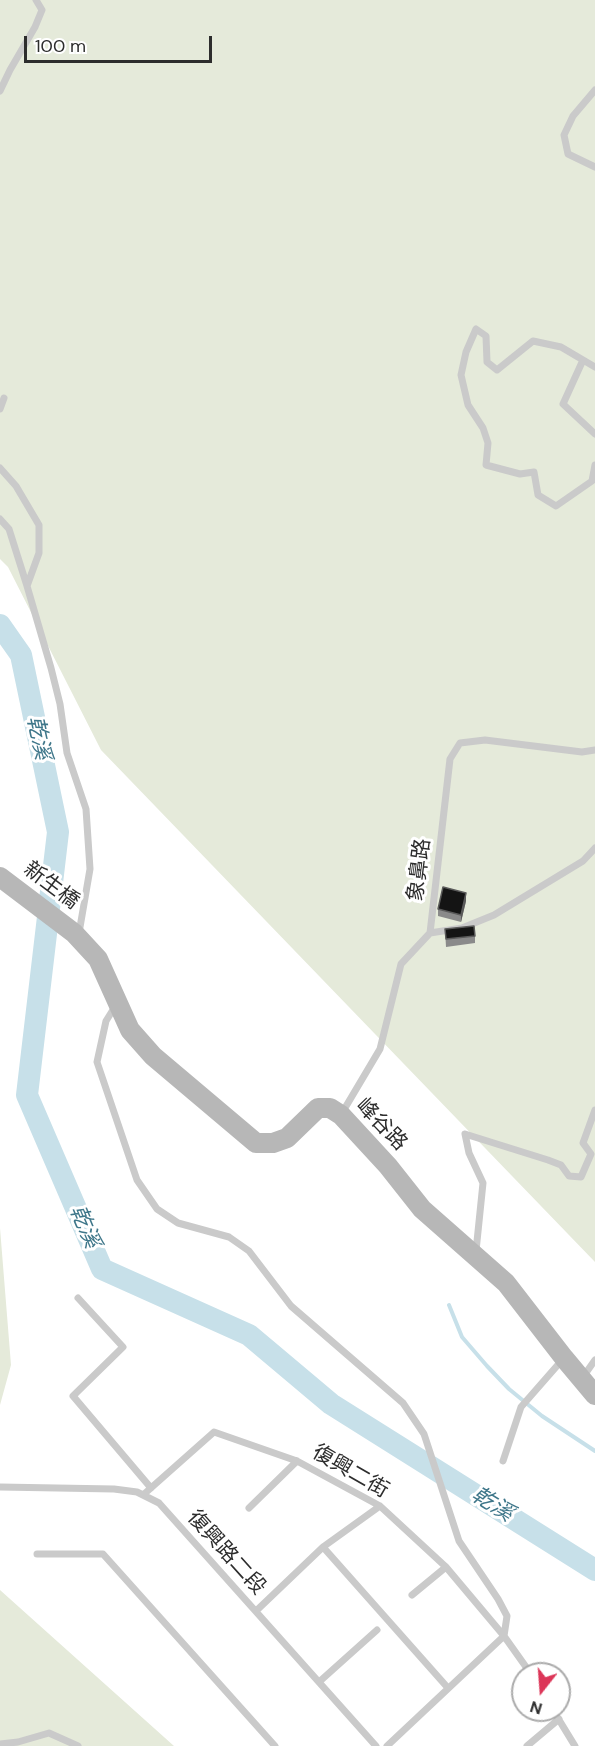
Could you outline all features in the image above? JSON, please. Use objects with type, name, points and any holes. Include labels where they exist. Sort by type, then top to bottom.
[{"type":"street","name":"新生橋","points":[[0,878],[76,936]]},
{"type":"street","name":"峰谷路","points":[[76,936],[98,959],[130,1030],[153,1056],[256,1143],[273,1143],[288,1138],[318,1108],[330,1108],[341,1115],[388,1166],[422,1209],[507,1283],[595,1395]]},
{"type":"lane","points":[[0,91],[42,10],[36,0]]},
{"type":"lane","points":[[595,90],[573,116],[564,135],[568,154],[595,167]]},
{"type":"lane","points":[[595,367],[561,347],[533,341],[497,370],[487,362],[486,336],[476,329],[466,352],[461,375],[468,405],[483,428],[488,443],[486,465],[520,474],[534,472],[538,495],[556,506],[592,481],[595,465]]},
{"type":"lane","points":[[583,360],[563,405],[595,434]]},
{"type":"lane","points":[[0,409],[4,398]]},
{"type":"lane","points":[[0,468],[16,486],[39,525],[39,553],[27,586]]},
{"type":"lane","points":[[0,519],[9,529],[27,586],[60,704],[67,753],[86,809],[90,869],[76,936]]},
{"type":"lane","name":"象鼻路","points":[[341,1115],[380,1048],[401,964],[430,933],[450,759],[460,743],[485,740],[582,752],[595,750]]},
{"type":"lane","points":[[430,933],[462,928],[494,915],[583,861],[595,848]]},
{"type":"lane","points":[[117,1002],[106,1021],[97,1062],[137,1180],[157,1209],[178,1223],[229,1237],[249,1251],[291,1306],[404,1403],[424,1434],[459,1541],[507,1616],[504,1636],[387,1746]]},
{"type":"lane","points":[[475,1257],[483,1183],[469,1153],[465,1134],[548,1160],[561,1165],[569,1176],[581,1177],[591,1154],[583,1143],[595,1110]]},
{"type":"lane","points":[[78,1298],[123,1347],[73,1396],[151,1488]]},
{"type":"lane","points":[[503,1461],[521,1407],[564,1358]]},
{"type":"lane","points":[[581,1379],[595,1360]]},
{"type":"lane","name":"復興二街","points":[[143,1495],[214,1432],[297,1461],[380,1506],[446,1567],[504,1636],[522,1662]]},
{"type":"lane","points":[[249,1508],[297,1461]]},
{"type":"lane","name":"復興路二段","points":[[0,1487],[114,1489],[137,1492],[159,1503],[376,1746]]},
{"type":"lane","points":[[256,1611],[323,1546],[380,1506]]},
{"type":"lane","points":[[323,1546],[448,1688]]},
{"type":"lane","points":[[37,1554],[103,1554],[275,1746]]},
{"type":"lane","points":[[412,1595],[446,1567]]},
{"type":"lane","points":[[319,1682],[377,1630]]},
{"type":"lane","points":[[527,1746],[537,1743],[556,1722]]},
{"type":"lane","points":[[561,1722],[575,1746]]},
{"type":"lane","points":[[0,1744],[49,1734],[78,1746]]},
{"type":"green space","points":[[0,0],[595,0],[595,1262],[101,750],[8,567],[0,559]]},
{"type":"green space","points":[[0,1228],[11,1365],[0,1405]]},
{"type":"green space","points":[[0,1590],[174,1746],[0,1746]]},
{"type":"building","points":[[443,887],[466,893],[461,915],[438,909]]},
{"type":"building","points":[[474,926],[475,936],[446,939],[445,929]]},
{"type":"waterway","name":"乾溪","points":[[0,625],[21,655],[58,832],[27,1095],[102,1269],[249,1335],[331,1404],[595,1570]]},
{"type":"waterway","points":[[449,1305],[462,1337],[509,1389],[542,1416],[595,1451]]}]
